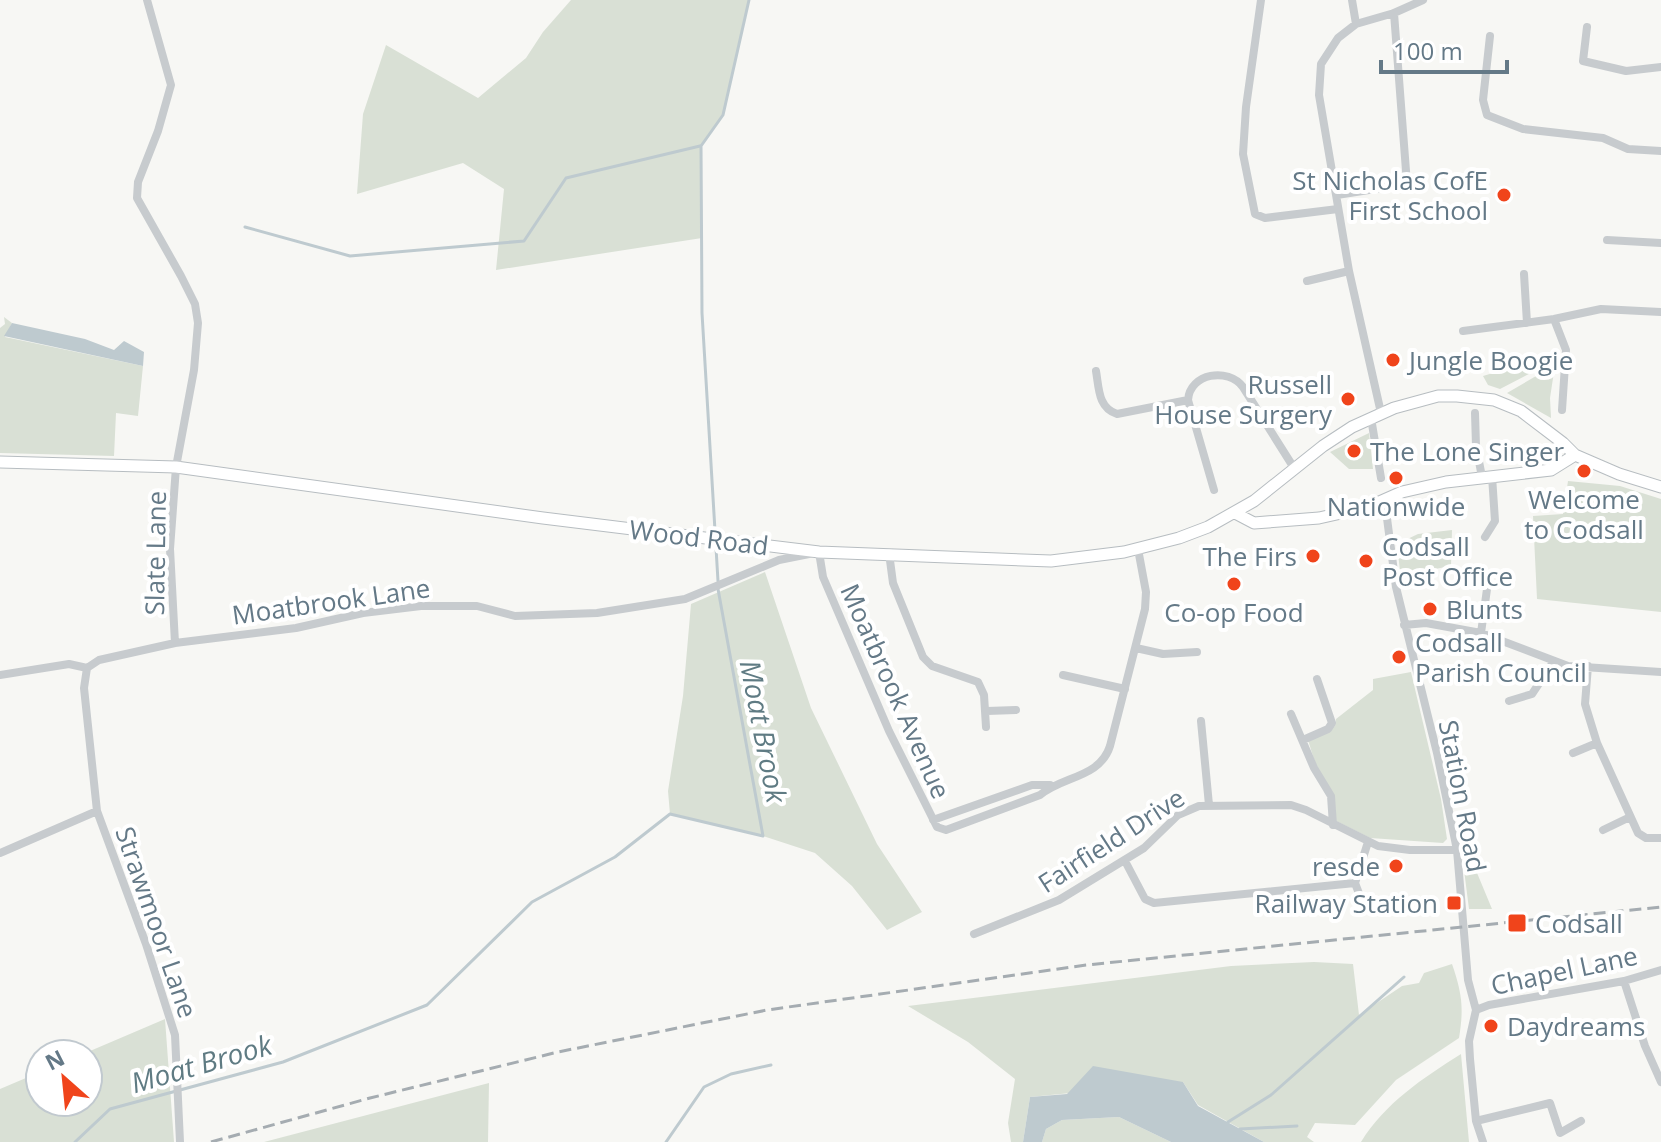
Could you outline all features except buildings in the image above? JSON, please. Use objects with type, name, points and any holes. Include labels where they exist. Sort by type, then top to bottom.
[{"type":"street","name":"Slate Lane","points":[[87,668],[99,660],[175,643],[170,549],[176,467],[194,370],[198,323],[195,304],[137,198],[138,182],[158,131],[171,85],[147,0]]},
{"type":"street","points":[[1261,0],[1246,107],[1243,154],[1255,214],[1278,218],[1338,209]]},
{"type":"street","points":[[1352,0],[1356,24]]},
{"type":"street","points":[[1381,478],[1376,415],[1319,95],[1321,64],[1338,38],[1356,24],[1394,13],[1423,0]]},
{"type":"street","points":[[1337,195],[1407,184],[1394,13]]},
{"type":"street","points":[[1587,27],[1583,61],[1626,71],[1661,67]]},
{"type":"street","points":[[1490,36],[1483,100],[1487,115],[1523,129],[1603,138],[1628,149],[1661,151]]},
{"type":"street","points":[[1607,240],[1661,243]]},
{"type":"street","points":[[1307,281],[1349,271]]},
{"type":"street","points":[[1524,274],[1527,323]]},
{"type":"street","points":[[1463,331],[1554,319],[1601,309],[1661,312]]},
{"type":"street","points":[[1554,319],[1566,350],[1562,410]]},
{"type":"street","points":[[1096,371],[1101,399],[1110,412],[1124,413],[1188,400]]},
{"type":"street","points":[[1214,490],[1188,400],[1190,390],[1198,381],[1220,375],[1233,376],[1294,468]]},
{"type":"street","name":"Wood Road","points":[[0,462],[176,467],[543,518],[819,552],[1051,561],[1138,549],[1195,532],[1235,513],[1338,435],[1376,415],[1438,396],[1494,400],[1521,411],[1575,455],[1619,474],[1661,487]]},
{"type":"street","points":[[1475,413],[1476,446],[1487,476],[1495,521],[1485,537]]},
{"type":"street","points":[[1235,513],[1254,523],[1319,518],[1368,507],[1411,490],[1487,476],[1551,470],[1575,455]]},
{"type":"street","name":"Station Road","points":[[1386,498],[1396,587],[1437,753],[1457,850],[1468,980],[1476,1010]]},
{"type":"street","name":"Moatbrook Avenue","points":[[819,552],[823,577],[889,731],[933,820],[939,829],[946,830],[1036,797],[1051,785],[1092,770],[1104,760],[1146,602],[1138,549]]},
{"type":"street","name":"Moatbrook Lane","points":[[175,643],[296,628],[363,613],[421,606],[477,606],[515,616],[597,613],[685,599],[779,560],[819,552]]},
{"type":"street","points":[[889,553],[893,583],[923,657],[932,666],[978,682],[987,711],[986,727]]},
{"type":"street","points":[[1481,633],[1487,589]]},
{"type":"street","points":[[1404,625],[1426,623],[1481,633],[1568,666],[1661,672]]},
{"type":"street","points":[[1136,648],[1163,654],[1197,652]]},
{"type":"street","points":[[1509,701],[1532,694],[1554,661]]},
{"type":"street","points":[[0,675],[69,664],[87,668]]},
{"type":"street","points":[[1588,666],[1585,704],[1597,743],[1638,833],[1646,838],[1661,838]]},
{"type":"street","name":"Strawmoor Lane","points":[[87,668],[84,688],[97,811],[146,944],[175,1035],[179,1139]]},
{"type":"street","points":[[1063,675],[1125,689]]},
{"type":"street","points":[[1303,740],[1328,729],[1332,723],[1317,679]]},
{"type":"street","points":[[987,711],[1016,710]]},
{"type":"street","points":[[1291,714],[1314,768],[1331,796],[1333,825]]},
{"type":"street","points":[[1201,721],[1209,805]]},
{"type":"street","points":[[1573,753],[1597,743]]},
{"type":"street","name":"Fairfield Drive","points":[[974,934],[1059,900],[1125,861],[1155,839],[1178,815],[1209,805],[1291,805],[1368,842],[1396,849],[1457,850]]},
{"type":"street","points":[[0,853],[97,811]]},
{"type":"street","points":[[1603,830],[1630,817]]},
{"type":"street","points":[[1363,904],[1355,883],[1368,842]]},
{"type":"street","points":[[1125,861],[1149,903],[1355,883]]},
{"type":"street","name":"Chapel Lane","points":[[1476,1010],[1489,1005],[1624,981],[1661,970]]},
{"type":"street","points":[[1624,981],[1645,1046],[1661,1082]]},
{"type":"street","points":[[1476,1010],[1469,1041],[1476,1121],[1483,1142]]},
{"type":"street","points":[[1476,1121],[1550,1103],[1560,1133],[1581,1121]]},
{"type":"shaded area","points":[[571,0],[749,0],[723,115],[701,146],[702,238],[496,270],[504,189],[463,163],[357,194],[363,114],[386,45],[478,98],[526,58],[543,32]]},
{"type":"shaded area","points":[[4,317],[12,323],[5,337],[143,366],[138,416],[116,413],[114,456],[0,453],[0,328],[5,324]]},
{"type":"shaded area","points":[[12,323],[85,339],[114,350],[124,341],[144,352],[143,366],[4,336]]},
{"type":"shaded area","points":[[1554,361],[1500,389],[1488,385],[1483,376],[1503,370]]},
{"type":"shaded area","points":[[1555,365],[1550,398],[1551,418],[1507,393]]},
{"type":"shaded area","points":[[1369,433],[1373,469],[1349,469],[1330,452]]},
{"type":"shaded area","points":[[1568,481],[1620,486],[1661,499],[1661,612],[1537,599],[1533,516],[1563,514]]},
{"type":"shaded area","points":[[1452,530],[1451,566],[1414,573],[1412,570],[1400,571],[1397,544],[1418,534]]},
{"type":"shaded area","points":[[765,572],[811,708],[877,844],[922,912],[887,930],[852,886],[815,853],[763,836],[670,814],[668,791],[683,696],[691,604]]},
{"type":"shaded area","points":[[1411,672],[1441,799],[1447,839],[1443,843],[1370,838],[1336,821],[1333,797],[1308,740],[1335,726],[1336,719],[1373,690],[1373,679]]},
{"type":"shaded area","points":[[1464,849],[1470,856],[1492,909],[1469,909],[1462,854]]},
{"type":"shaded area","points":[[1314,962],[1353,964],[1359,1015],[1402,986],[1419,983],[1424,973],[1452,964],[1462,1009],[1459,1038],[1396,1080],[1355,1125],[1315,1123],[1307,1137],[1314,1142],[1264,1142],[1198,1105],[1183,1082],[1030,1097],[1023,1142],[1011,1142],[1008,1123],[1015,1079],[968,1042],[908,1006],[1231,966]]},
{"type":"shaded area","points":[[165,1019],[174,1142],[0,1142],[0,1089],[24,1079],[24,1118],[104,1118],[104,1045]]},
{"type":"shaded area","points":[[1461,1054],[1469,1142],[1361,1142],[1393,1103]]},
{"type":"shaded area","points":[[1093,1066],[1183,1082],[1198,1106],[1264,1142],[1171,1142],[1119,1117],[1062,1120],[1046,1129],[1042,1142],[1023,1142],[1030,1097],[1067,1094]]},
{"type":"shaded area","points":[[489,1083],[488,1142],[264,1142]]},
{"type":"shaded area","points":[[1119,1117],[1171,1142],[1042,1142],[1046,1129],[1062,1120]]},
{"type":"waterway","name":"Moat Brook","points":[[718,581],[702,313],[701,146],[723,115],[749,0]]},
{"type":"waterway","points":[[245,227],[350,256],[524,241],[566,178],[700,146]]},
{"type":"waterway","name":"Moat Brook","points":[[75,1142],[110,1109],[283,1062],[427,1005],[532,902],[615,857],[670,814],[763,836],[718,589]]},
{"type":"waterway","points":[[1228,1122],[1271,1095],[1404,977]]},
{"type":"waterway","points":[[666,1142],[704,1087],[731,1074],[771,1065]]},
{"type":"waterway","points":[[1240,1129],[1297,1126]]},
{"type":"railway","points":[[211,1142],[370,1098],[558,1052],[767,1010],[1086,965],[1661,907]]},
{"type":"place","name":"St Nicholas CofE First School","points":[[1504,195]]},
{"type":"place","name":"Jungle Boogie","points":[[1393,360]]},
{"type":"place","name":"Russell House Surgery","points":[[1348,399]]},
{"type":"place","name":"The Lone Singer","points":[[1354,451]]},
{"type":"place","name":"Welcome to Codsall","points":[[1584,471]]},
{"type":"place","name":"Nationwide","points":[[1396,478]]},
{"type":"place","name":"The Firs","points":[[1313,556]]},
{"type":"place","name":"Codsall Post Office","points":[[1366,561]]},
{"type":"place","name":"Co-op Food","points":[[1234,584]]},
{"type":"place","name":"Blunts","points":[[1430,609]]},
{"type":"place","name":"Codsall Parish Council","points":[[1399,657]]},
{"type":"place","name":"resde","points":[[1396,866]]},
{"type":"place","name":"Railway Station","points":[[1454,903]]},
{"type":"place","name":"Codsall","points":[[1517,923]]},
{"type":"place","name":"Daydreams","points":[[1491,1026]]}]
